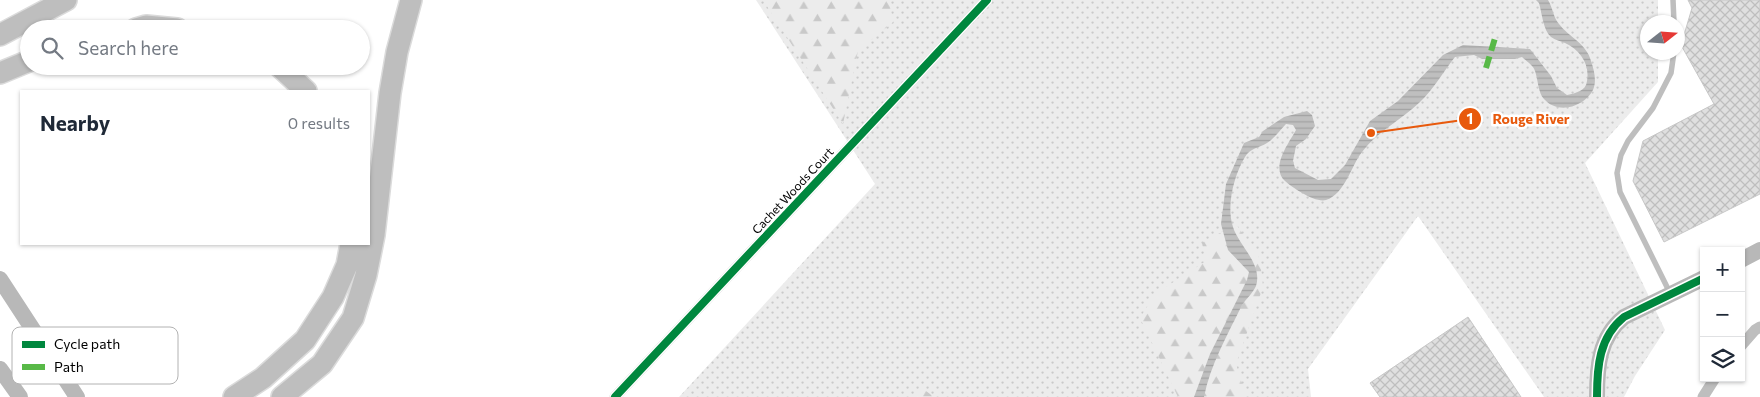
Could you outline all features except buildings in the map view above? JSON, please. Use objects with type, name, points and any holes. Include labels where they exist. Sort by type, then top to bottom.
[{"type":"highway","points":[[28,20],[66,0]]},
{"type":"highway","points":[[282,397],[322,364],[353,318],[366,276],[374,235],[390,92],[397,52],[411,0]]},
{"type":"highway","points":[[0,35],[20,24]]},
{"type":"highway","points":[[0,73],[20,65]]},
{"type":"highway","points":[[288,75],[305,90]]},
{"type":"highway","points":[[234,397],[263,378],[305,340],[333,297],[348,265],[351,245]]},
{"type":"street","name":"Cachet Woods Court","points":[[615,397],[987,0]]},
{"type":"street","points":[[1745,258],[1760,250]]},
{"type":"street","points":[[0,279],[31,327]]},
{"type":"street","points":[[1597,397],[1597,370],[1600,355],[1607,337],[1618,322],[1624,317],[1700,280]]},
{"type":"street","points":[[1745,341],[1760,327]]},
{"type":"street","points":[[0,369],[20,397]]},
{"type":"street","points":[[1703,397],[1713,382]]},
{"type":"street","points":[[69,384],[77,397]]},
{"type":"lane","points":[[1673,0],[1674,15]]},
{"type":"lane","points":[[1670,294],[1620,192],[1617,173],[1621,155],[1628,141],[1653,108],[1671,73],[1673,60]]},
{"type":"green space","points":[[756,0],[1658,0],[1658,15],[1640,15],[1640,60],[1658,60],[1658,82],[1585,163],[1665,330],[1635,376],[1624,397],[1544,397],[1418,216],[1308,369],[1311,397],[679,397],[875,184]]},
{"type":"green space","points":[[763,0],[889,0],[893,22],[858,51],[843,124]]},
{"type":"green space","points":[[1236,224],[1260,259],[1263,287],[1236,364],[1246,397],[1178,397],[1140,318],[1155,294],[1206,261],[1202,243]]},
{"type":"green space","points":[[922,388],[934,397],[911,397]]},
{"type":"shaded area","points":[[1536,0],[1548,0],[1559,24],[1582,45],[1589,55],[1594,72],[1594,87],[1589,96],[1577,105],[1563,108],[1556,107],[1544,99],[1540,93],[1534,69],[1522,57],[1515,59],[1482,59],[1474,55],[1455,57],[1425,97],[1368,145],[1358,158],[1343,186],[1333,197],[1321,200],[1304,194],[1285,181],[1281,175],[1279,169],[1282,155],[1296,130],[1293,125],[1286,124],[1270,141],[1247,154],[1241,164],[1232,191],[1230,210],[1236,234],[1256,270],[1256,286],[1242,305],[1220,350],[1210,373],[1204,397],[1194,397],[1210,354],[1247,280],[1249,272],[1228,250],[1221,224],[1226,184],[1244,143],[1259,137],[1263,131],[1284,117],[1307,111],[1312,115],[1315,126],[1306,139],[1296,146],[1293,161],[1295,168],[1318,180],[1331,179],[1345,165],[1370,121],[1398,101],[1443,55],[1463,45],[1530,49],[1551,76],[1557,88],[1567,95],[1580,91],[1585,87],[1588,75],[1583,58],[1575,49],[1548,34],[1544,26],[1539,3]]},
{"type":"marked path","points":[[1486,68],[1495,38]]},
{"type":"cycle path","points":[[615,397],[987,0]]},
{"type":"cycle path","points":[[1597,397],[1601,353],[1604,343],[1616,325],[1624,317],[1700,280]]},
{"type":"place","name":"Rouge River","points":[[1371,133]]}]
